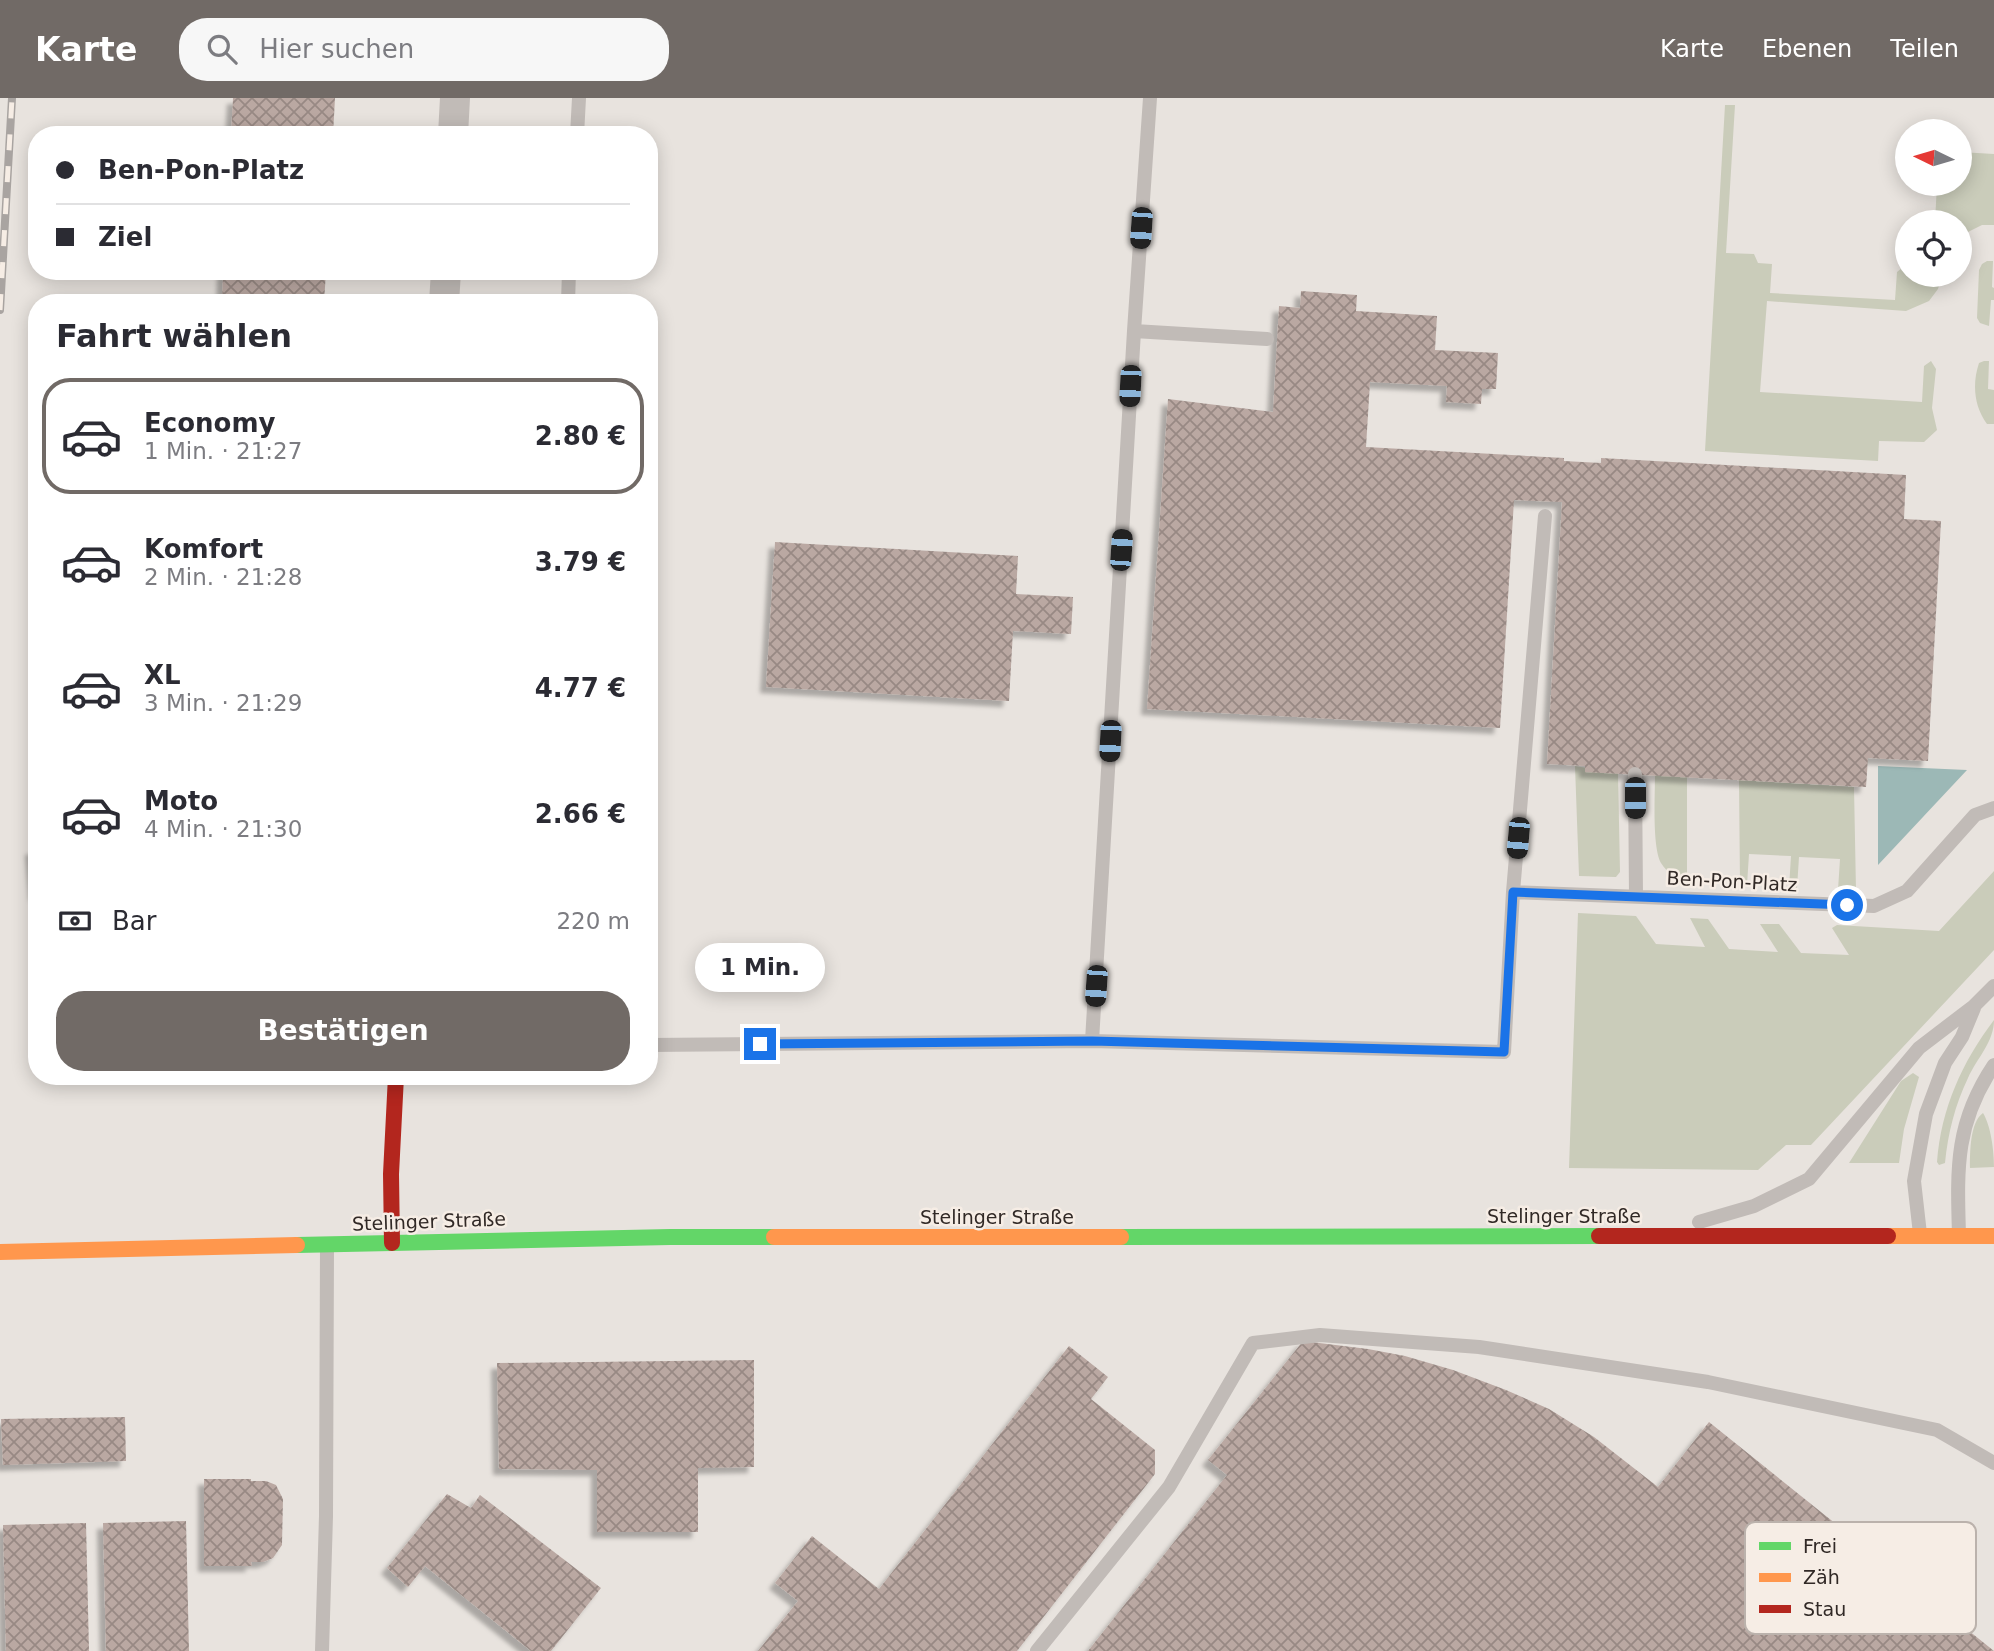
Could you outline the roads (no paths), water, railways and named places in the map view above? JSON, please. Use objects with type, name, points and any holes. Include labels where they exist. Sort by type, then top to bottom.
[{"type":"main road","points":[[392,1243],[391,1174],[396,1085]]},
{"type":"main road","name":"Stelinger Straße","points":[[0,1252],[670,1237],[1994,1236]]},
{"type":"street","points":[[453,126],[455,98]]},
{"type":"lane","points":[[577,126],[579,98]]},
{"type":"lane","points":[[1092,1041],[1150,98]]},
{"type":"lane","points":[[1134,331],[1267,339]]},
{"type":"lane","points":[[658,1045],[1092,1041],[1504,1052],[1513,892],[1545,516]]},
{"type":"lane","points":[[1635,774],[1636,896]]},
{"type":"lane","name":"Ben-Pon-Platz","points":[[1513,892],[1874,906],[1907,891],[1975,815],[1994,808]]},
{"type":"lane","points":[[1648,1237],[1754,1206],[1809,1179],[1919,1048],[1974,1006],[1994,986]]},
{"type":"lane","points":[[1920,1237],[1914,1181],[1926,1114],[1945,1063],[1962,1037],[1974,1006]]},
{"type":"lane","points":[[1959,1236],[1958,1181],[1963,1132],[1977,1090],[1994,1065]]},
{"type":"lane","points":[[322,1651],[326,1516],[327,1244]]},
{"type":"lane","points":[[1037,1651],[1169,1488],[1254,1343],[1320,1335],[1479,1348],[1708,1382],[1937,1430],[1994,1463]]},
{"type":"water","points":[[1878,766],[1967,770],[1878,865]]},
{"type":"railway","points":[[0,310],[12,98]]}]
